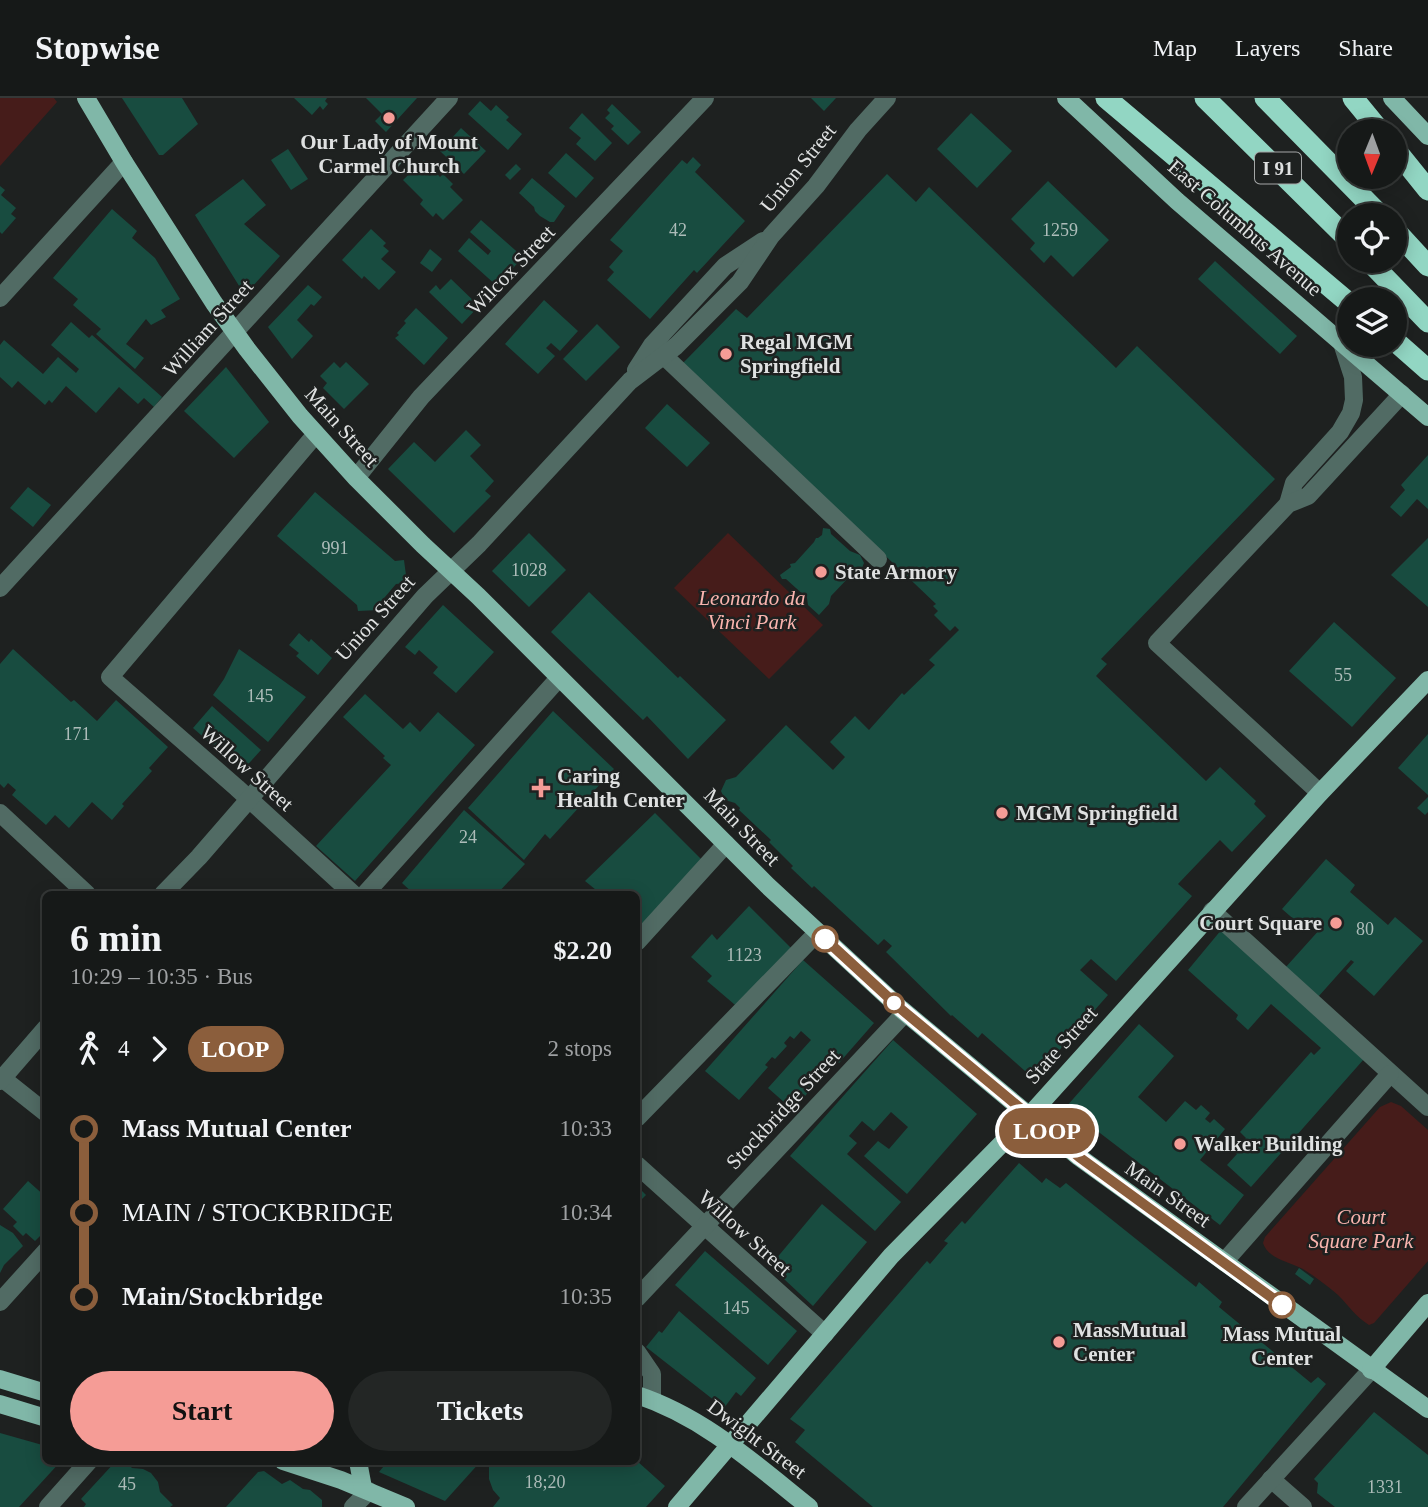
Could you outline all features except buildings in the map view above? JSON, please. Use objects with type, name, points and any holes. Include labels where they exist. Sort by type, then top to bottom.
[{"type":"highway","points":[[1106,98],[1337,293]]},
{"type":"highway","name":"I 91","points":[[1205,98],[1337,228]]},
{"type":"highway","name":"I 91","points":[[1265,98],[1368,203]]},
{"type":"highway","points":[[1353,98],[1370,119]]},
{"type":"highway","points":[[1407,164],[1428,190]]},
{"type":"highway","points":[[1407,243],[1428,266]]},
{"type":"highway","points":[[1381,273],[1428,322]]},
{"type":"highway","points":[[1407,352],[1428,370]]},
{"type":"main road","name":"Main Street","points":[[86,98],[124,162],[235,333],[316,434],[356,478],[726,844],[905,1013],[1105,1177],[1428,1409]]},
{"type":"main road","name":"East Columbus Avenue","points":[[1066,98],[1169,194],[1337,337]]},
{"type":"main road","points":[[1392,98],[1428,136]]},
{"type":"main road","name":"East Columbus Avenue","points":[[1360,357],[1428,417]]},
{"type":"main road","name":"State Street","points":[[677,1507],[891,1256],[1029,1115],[1320,793],[1428,680]]},
{"type":"main road","points":[[1371,1370],[1428,1303]]},
{"type":"main road","points":[[0,1379],[42,1392]]},
{"type":"main road","name":"Dwight Street","points":[[644,1397],[689,1417],[730,1444],[809,1507]]},
{"type":"main road","points":[[0,1404],[42,1417]]},
{"type":"main road","points":[[295,1465],[366,1489],[406,1507]]},
{"type":"main road","points":[[359,1465],[366,1489]]},
{"type":"street","name":"William Street","points":[[0,588],[449,98]]},
{"type":"street","name":"Wilcox Street","points":[[356,478],[421,397],[705,98]]},
{"type":"street","name":"Union Street","points":[[166,891],[249,800],[425,596],[479,544],[630,381],[663,355],[740,282],[771,236],[816,186],[858,130],[887,98]]},
{"type":"street","points":[[0,298],[124,162]]},
{"type":"street","name":"Union Street","points":[[630,381],[652,345],[725,266],[771,236]]},
{"type":"street","points":[[663,355],[878,559]]},
{"type":"street","points":[[1288,504],[1294,482],[1340,432],[1351,414],[1354,384],[1346,357]]},
{"type":"street","points":[[1320,793],[1157,643],[1288,504],[1308,496],[1402,394]]},
{"type":"street","name":"Willow Street","points":[[316,434],[110,677],[350,891]]},
{"type":"street","points":[[368,891],[559,678]]},
{"type":"street","points":[[0,813],[84,891]]},
{"type":"street","points":[[640,939],[726,844]]},
{"type":"street","points":[[1212,911],[1428,1107]]},
{"type":"street","points":[[640,1115],[818,932]]},
{"type":"street","name":"Stockbridge Street","points":[[640,1295],[905,1013]]},
{"type":"street","points":[[42,1033],[1,1080],[42,1110]]},
{"type":"street","points":[[1224,1262],[1390,1074]]},
{"type":"street","name":"Willow Street","points":[[640,1168],[825,1334]]},
{"type":"street","points":[[0,1302],[42,1255]]},
{"type":"street","points":[[640,1356],[652,1374],[644,1397]]},
{"type":"street","points":[[1247,1507],[1371,1370]]},
{"type":"street","points":[[48,1507],[85,1465]]},
{"type":"street","points":[[1271,1479],[1303,1507]]},
{"type":"street","points":[[352,1507],[366,1489]]},
{"type":"green space","points":[[0,98],[54,98],[57,102],[0,166]]},
{"type":"green space","name":"Leonardo da Vinci Park","points":[[728,533],[823,625],[769,679],[674,588]]},
{"type":"green space","name":"Court Square Park","points":[[1391,1102],[1401,1106],[1428,1130],[1428,1261],[1374,1323],[1369,1325],[1338,1295],[1303,1269],[1274,1256],[1263,1243],[1265,1237],[1380,1107]]},
{"type":"bus line","name":"LOOP","points":[[825,939],[901,1009],[1079,1157],[1282,1305]]},
{"type":"place","name":"Our Lady of Mount Carmel Church","points":[[389,118]]},
{"type":"place","name":"Regal MGM Springfield","points":[[726,354]]},
{"type":"place","name":"State Armory","points":[[821,572]]},
{"type":"place","name":"Caring Health Center","points":[[541,788]]},
{"type":"place","name":"MGM Springfield","points":[[1002,813]]},
{"type":"place","name":"Court Square","points":[[1336,923]]},
{"type":"place","name":"Walker Building","points":[[1180,1144]]},
{"type":"place","name":"Mass Mutual Center","points":[[1282,1305]]},
{"type":"place","name":"MassMutual Center","points":[[1059,1342]]}]
